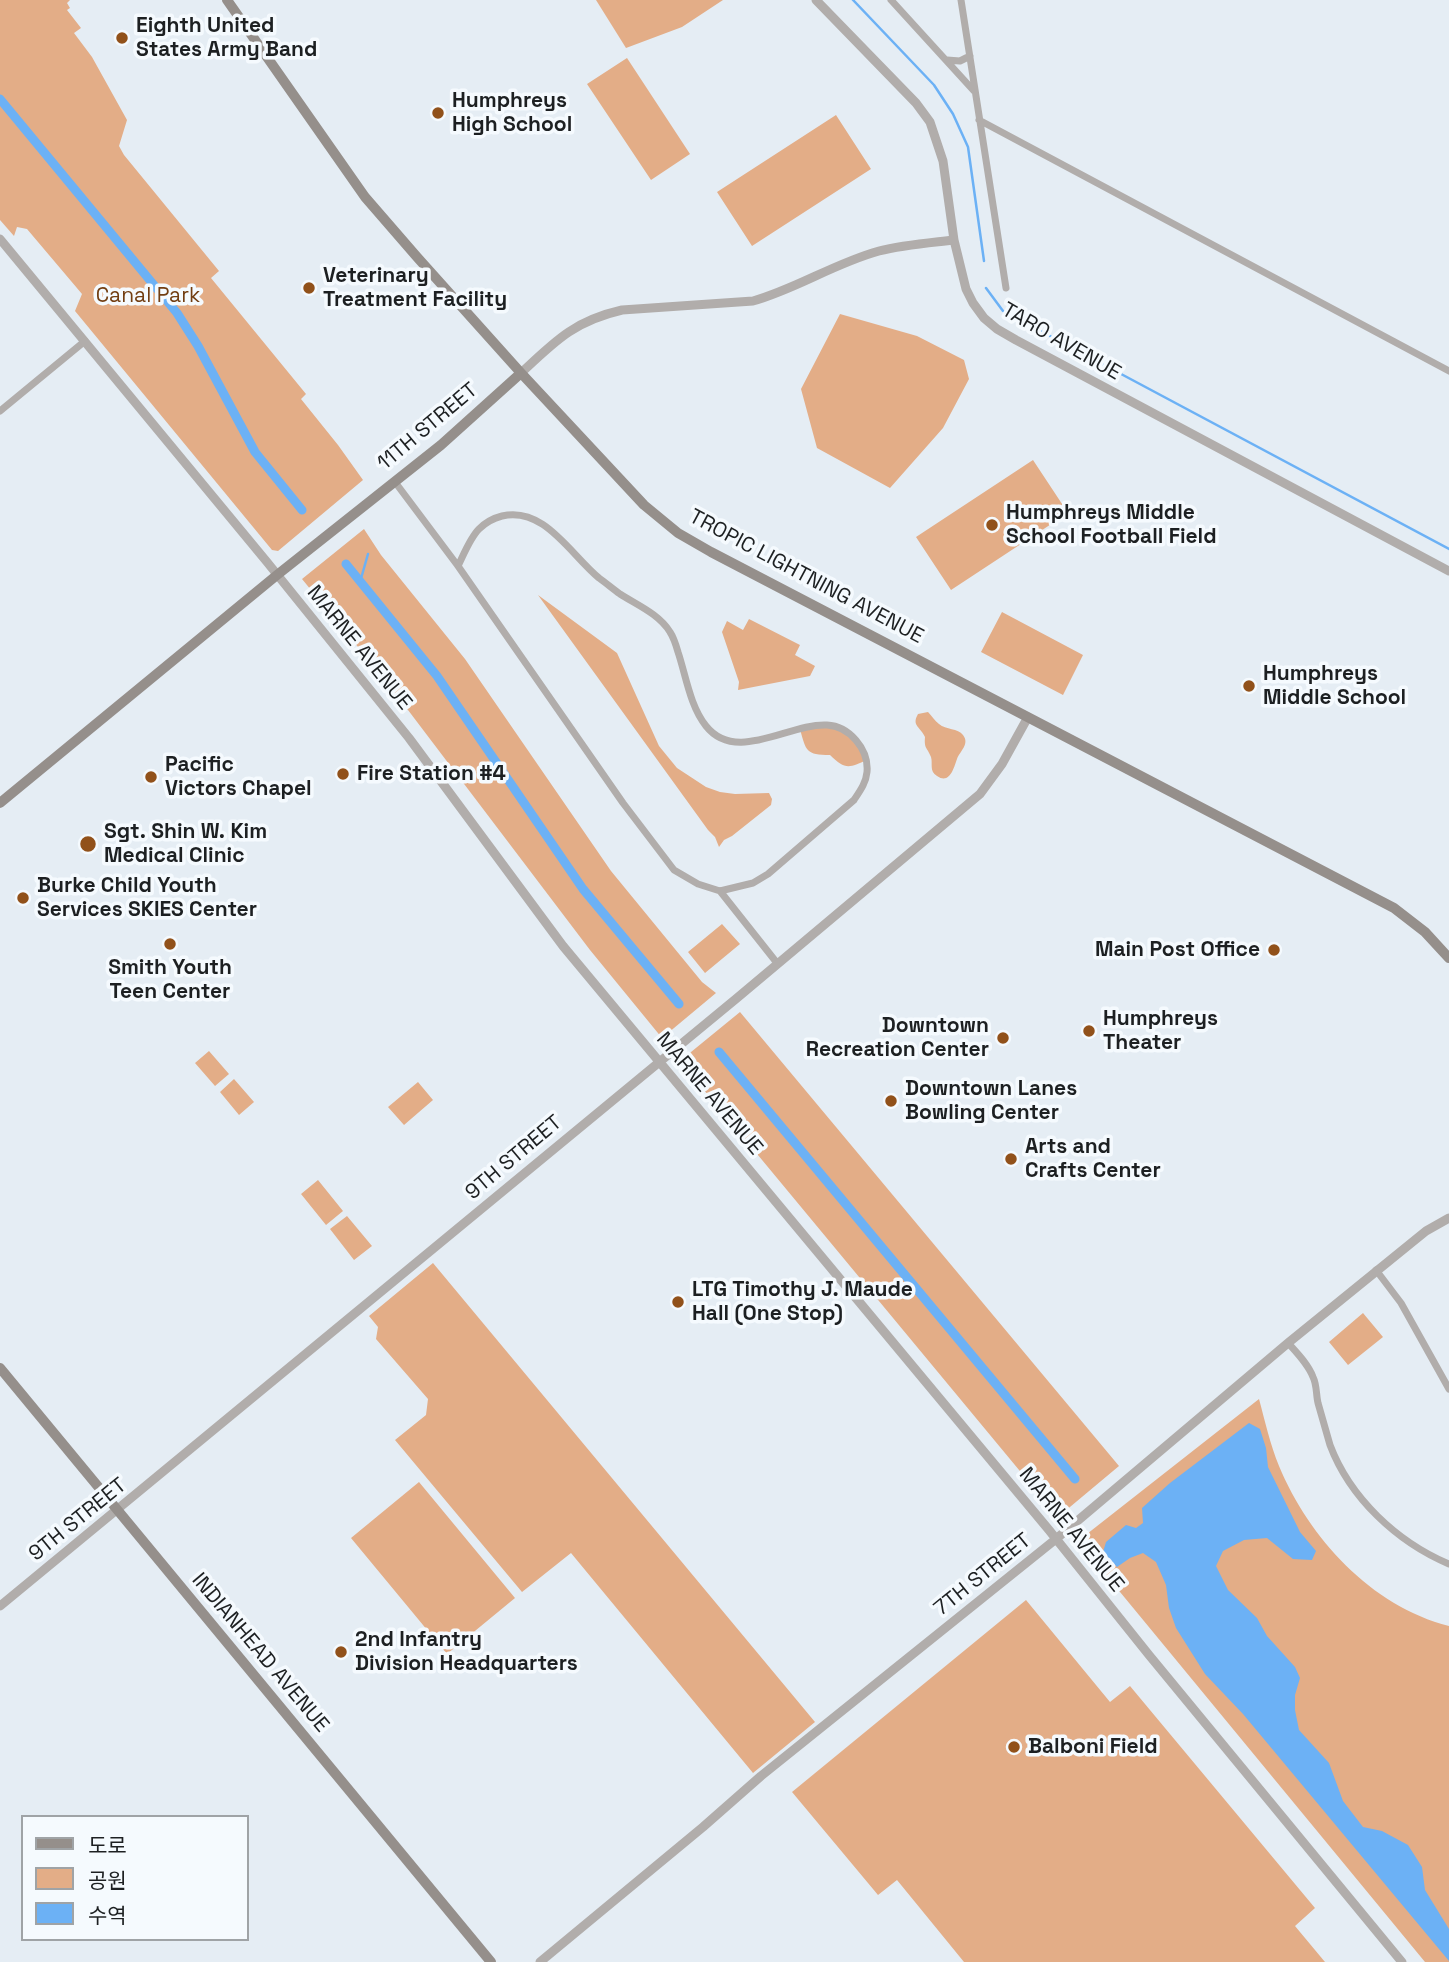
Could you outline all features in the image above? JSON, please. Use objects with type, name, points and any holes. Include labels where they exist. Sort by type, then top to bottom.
[{"type":"main road","name":"TROPIC LIGHTNING AVENUE","points":[[227,0],[365,197],[521,373],[644,505],[678,533],[1394,908],[1425,932],[1449,958]]},
{"type":"main road","name":"11TH STREET","points":[[0,803],[277,575],[441,445],[521,373]]},
{"type":"main road","name":"INDIANHEAD AVENUE","points":[[0,1368],[491,1962]]},
{"type":"street","name":"TARO AVENUE","points":[[816,0],[916,103],[930,122],[943,161],[954,240],[966,289],[984,318],[997,329],[1449,572]]},
{"type":"street","points":[[891,0],[975,91]]},
{"type":"street","points":[[961,0],[1006,288]]},
{"type":"street","points":[[947,60],[960,61],[970,56]]},
{"type":"street","points":[[979,120],[1449,372]]},
{"type":"street","name":"MARNE AVENUE","points":[[0,239],[409,738],[563,946],[1056,1539],[1402,1962]]},
{"type":"street","name":"11TH STREET","points":[[521,373],[565,333],[604,314],[622,310],[753,301],[879,251],[954,240]]},
{"type":"street","points":[[0,411],[85,341]]},
{"type":"street","points":[[395,482],[458,566],[623,803],[674,870],[698,884],[720,891],[753,883],[768,874],[854,800],[863,786],[867,773],[867,760],[863,750],[848,732],[839,727],[829,725],[800,729],[750,742],[736,742],[718,737],[707,728],[698,713],[672,635],[664,623],[618,593],[586,567],[539,520],[513,513],[494,518],[478,530],[458,566]]},
{"type":"street","name":"9TH STREET","points":[[0,1606],[981,794],[1002,764],[1028,717]]},
{"type":"street","points":[[720,891],[777,964]]},
{"type":"street","name":"7TH STREET","points":[[540,1962],[761,1776],[1056,1539],[1376,1270],[1426,1231],[1449,1218]]},
{"type":"street","points":[[1376,1270],[1391,1289],[1449,1389]]},
{"type":"street","points":[[1288,1343],[1313,1374],[1318,1403],[1331,1446],[1353,1486],[1382,1520],[1405,1539],[1449,1564]]},
{"type":"green space","name":"Canal Park","points":[[0,0],[70,0],[67,3],[70,8],[67,10],[81,28],[74,33],[92,57],[127,120],[119,146],[124,155],[219,271],[211,278],[306,394],[301,399],[363,480],[278,551],[272,550],[75,311],[82,294],[27,229],[17,227],[14,236],[0,220]]},
{"type":"green space","points":[[596,0],[723,0],[682,27],[626,48]]},
{"type":"green space","points":[[627,58],[690,154],[651,180],[587,84]]},
{"type":"green space","points":[[836,115],[871,169],[752,246],[717,192]]},
{"type":"green space","points":[[840,314],[917,336],[964,360],[969,379],[943,428],[890,488],[817,448],[801,389]]},
{"type":"green space","name":"Humphreys Middle School Football Field","points":[[1033,460],[1068,513],[951,590],[916,537]]},
{"type":"green space","points":[[364,529],[381,555],[465,659],[611,871],[702,982],[716,993],[662,1038],[590,950],[386,681],[302,579]]},
{"type":"green space","points":[[538,595],[617,653],[659,746],[677,768],[706,787],[720,792],[769,793],[771,805],[724,840],[719,847],[715,837]]},
{"type":"green space","points":[[1002,612],[1083,655],[1063,695],[981,652]]},
{"type":"green space","points":[[749,619],[800,645],[795,655],[815,666],[810,676],[738,690],[739,682],[722,632],[727,621],[743,630]]},
{"type":"green space","points":[[928,712],[939,724],[958,731],[965,738],[965,744],[953,770],[945,778],[933,772],[925,737],[916,724],[918,714]]},
{"type":"green space","points":[[818,725],[848,732],[867,760],[847,766],[830,755],[812,753],[804,742],[800,729]]},
{"type":"green space","points":[[722,924],[740,944],[705,973],[688,952]]},
{"type":"green space","points":[[740,1012],[1119,1466],[1058,1517],[680,1061]]},
{"type":"green space","points":[[209,1051],[229,1074],[215,1086],[195,1063]]},
{"type":"green space","points":[[234,1079],[254,1102],[239,1115],[220,1092]]},
{"type":"green space","points":[[418,1082],[433,1100],[404,1125],[388,1107]]},
{"type":"green space","points":[[318,1180],[343,1211],[326,1225],[301,1194]]},
{"type":"green space","points":[[347,1216],[372,1246],[354,1260],[330,1229]]},
{"type":"green space","points":[[433,1263],[815,1722],[753,1773],[571,1553],[522,1592],[395,1440],[426,1415],[428,1399],[376,1339],[378,1327],[369,1316]]},
{"type":"green space","points":[[1363,1313],[1383,1337],[1348,1365],[1329,1342]]},
{"type":"green space","points":[[1259,1399],[1279,1466],[1307,1519],[1325,1543],[1369,1586],[1394,1603],[1449,1626],[1449,1962],[1425,1962],[1078,1541]]},
{"type":"green space","points":[[419,1482],[515,1598],[447,1654],[351,1538]]},
{"type":"green space","name":"Balboni Field","points":[[1026,1600],[1110,1702],[1130,1686],[1315,1908],[1295,1926],[1325,1962],[964,1962],[897,1880],[878,1895],[792,1792]]},
{"type":"water","points":[[1249,1423],[1260,1429],[1268,1467],[1300,1532],[1316,1551],[1312,1560],[1293,1559],[1267,1538],[1244,1540],[1223,1551],[1216,1566],[1228,1590],[1257,1618],[1267,1636],[1295,1667],[1300,1678],[1295,1695],[1299,1730],[1329,1763],[1343,1801],[1363,1827],[1382,1831],[1408,1845],[1422,1867],[1425,1890],[1449,1929],[1449,1961],[1243,1714],[1205,1674],[1176,1628],[1169,1608],[1166,1585],[1156,1562],[1143,1553],[1117,1567],[1103,1552],[1106,1542],[1126,1525],[1136,1528],[1143,1523],[1142,1508],[1170,1483]]},
{"type":"waterway","points":[[853,0],[934,85],[953,114],[968,147],[984,261]]},
{"type":"waterway","points":[[0,99],[177,313],[198,346],[255,452],[302,510]]},
{"type":"waterway","points":[[986,288],[1003,311],[1449,549]]},
{"type":"waterway","points":[[360,582],[368,554]]},
{"type":"waterway","points":[[346,564],[437,676],[583,889],[679,1004]]},
{"type":"waterway","points":[[719,1052],[1075,1479]]},
{"type":"place","name":"Eighth United States Army Band","points":[[122,38]]},
{"type":"place","name":"Humphreys High School","points":[[438,113]]},
{"type":"place","name":"Veterinary Treatment Facility","points":[[309,288]]},
{"type":"place","name":"Humphreys Middle School Football Field","points":[[992,525]]},
{"type":"place","name":"Humphreys Middle School","points":[[1249,686]]},
{"type":"place","name":"Fire Station #4","points":[[343,774]]},
{"type":"place","name":"Pacific Victors Chapel","points":[[151,777]]},
{"type":"place","name":"Sgt. Shin W. Kim Medical Clinic","points":[[88,844]]},
{"type":"place","name":"Burke Child Youth Services SKIES Center","points":[[23,898]]},
{"type":"place","name":"Smith Youth Teen Center","points":[[170,944]]},
{"type":"place","name":"Main Post Office","points":[[1274,950]]},
{"type":"place","name":"Humphreys Theater","points":[[1089,1031]]},
{"type":"place","name":"Downtown Recreation Center","points":[[1003,1038]]},
{"type":"place","name":"Downtown Lanes Bowling Center","points":[[891,1101]]},
{"type":"place","name":"Arts and Crafts Center","points":[[1011,1159]]},
{"type":"place","name":"LTG Timothy J. Maude Hall (One Stop)","points":[[678,1302]]},
{"type":"place","name":"2nd Infantry Division Headquarters","points":[[341,1652]]},
{"type":"place","name":"Balboni Field","points":[[1014,1747]]}]
